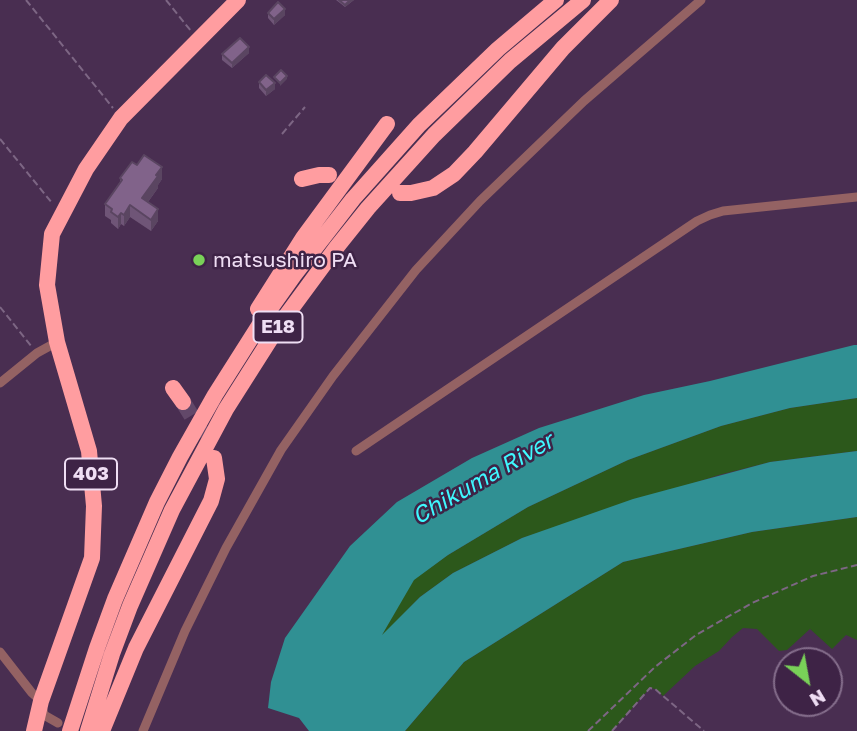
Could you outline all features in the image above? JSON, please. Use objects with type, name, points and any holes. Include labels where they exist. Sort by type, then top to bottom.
[{"type":"highway","name":"403","points":[[34,731],[41,701],[92,558],[94,506],[89,451],[57,342],[47,285],[52,234],[86,169],[121,118],[238,0]]},
{"type":"highway","name":"E18","points":[[64,727],[136,550],[180,457],[215,395],[267,313],[354,199],[411,134],[457,87],[556,0]]},
{"type":"highway","name":"E18","points":[[88,731],[130,606],[172,510],[226,409],[280,324],[344,238],[426,144],[509,61],[583,0]]},
{"type":"highway","points":[[400,193],[422,192],[454,174],[563,48],[611,0]]},
{"type":"highway","points":[[180,457],[214,385],[272,285],[387,124]]},
{"type":"highway","points":[[302,179],[329,175]]},
{"type":"highway","points":[[173,388],[183,402]]},
{"type":"highway","points":[[102,731],[136,648],[211,501],[216,479],[214,458]]},
{"type":"street","points":[[143,731],[185,631],[226,548],[281,450],[333,376],[416,270],[480,201],[563,120],[701,0]]},
{"type":"street","points":[[356,451],[696,221],[723,211],[857,197]]},
{"type":"street","points":[[0,383],[37,353],[57,342]]},
{"type":"street","points":[[0,652],[41,701],[44,715],[64,727]]},
{"type":"path","points":[[26,0],[121,118]]},
{"type":"path","points":[[166,0],[199,40]]},
{"type":"path","points":[[282,134],[305,107]]},
{"type":"path","points":[[0,139],[61,215]]},
{"type":"path","points":[[0,307],[37,353]]},
{"type":"path","points":[[589,731],[655,667],[696,635],[776,592],[813,576],[857,565]]},
{"type":"path","points":[[612,731],[650,688],[655,689],[704,731]]},
{"type":"shaded area","points":[[857,398],[857,451],[770,462],[719,475],[522,538],[453,573],[420,597],[380,638],[413,580],[448,555],[528,507],[628,460],[721,426],[790,408]]},
{"type":"shaded area","points":[[857,517],[857,640],[846,635],[834,647],[830,647],[810,629],[790,647],[775,647],[757,629],[743,628],[719,651],[695,666],[663,696],[650,688],[612,731],[405,731],[464,662],[623,562],[752,532]]},
{"type":"water","name":"Chikuma River","points":[[857,345],[857,398],[790,408],[721,426],[628,460],[528,507],[448,555],[414,580],[382,635],[420,597],[453,573],[522,538],[633,499],[770,462],[857,451],[857,517],[752,532],[623,562],[464,662],[405,731],[309,731],[299,718],[268,708],[271,682],[285,638],[350,546],[397,502],[472,458],[539,428],[644,395]]},
{"type":"building","points":[[278,2],[285,9],[274,19],[268,13]]},
{"type":"building","points":[[240,38],[249,47],[232,63],[222,54]]},
{"type":"building","points":[[281,70],[287,76],[280,83],[274,77]]},
{"type":"building","points":[[266,75],[275,83],[266,90],[259,82]]},
{"type":"building","points":[[144,155],[162,167],[142,198],[158,209],[151,220],[130,205],[124,215],[121,213],[118,217],[105,204],[132,162],[137,165]]},
{"type":"tunnel","points":[[183,402],[204,436]]},
{"type":"place","name":"matsushiro PA","points":[[199,260]]}]
